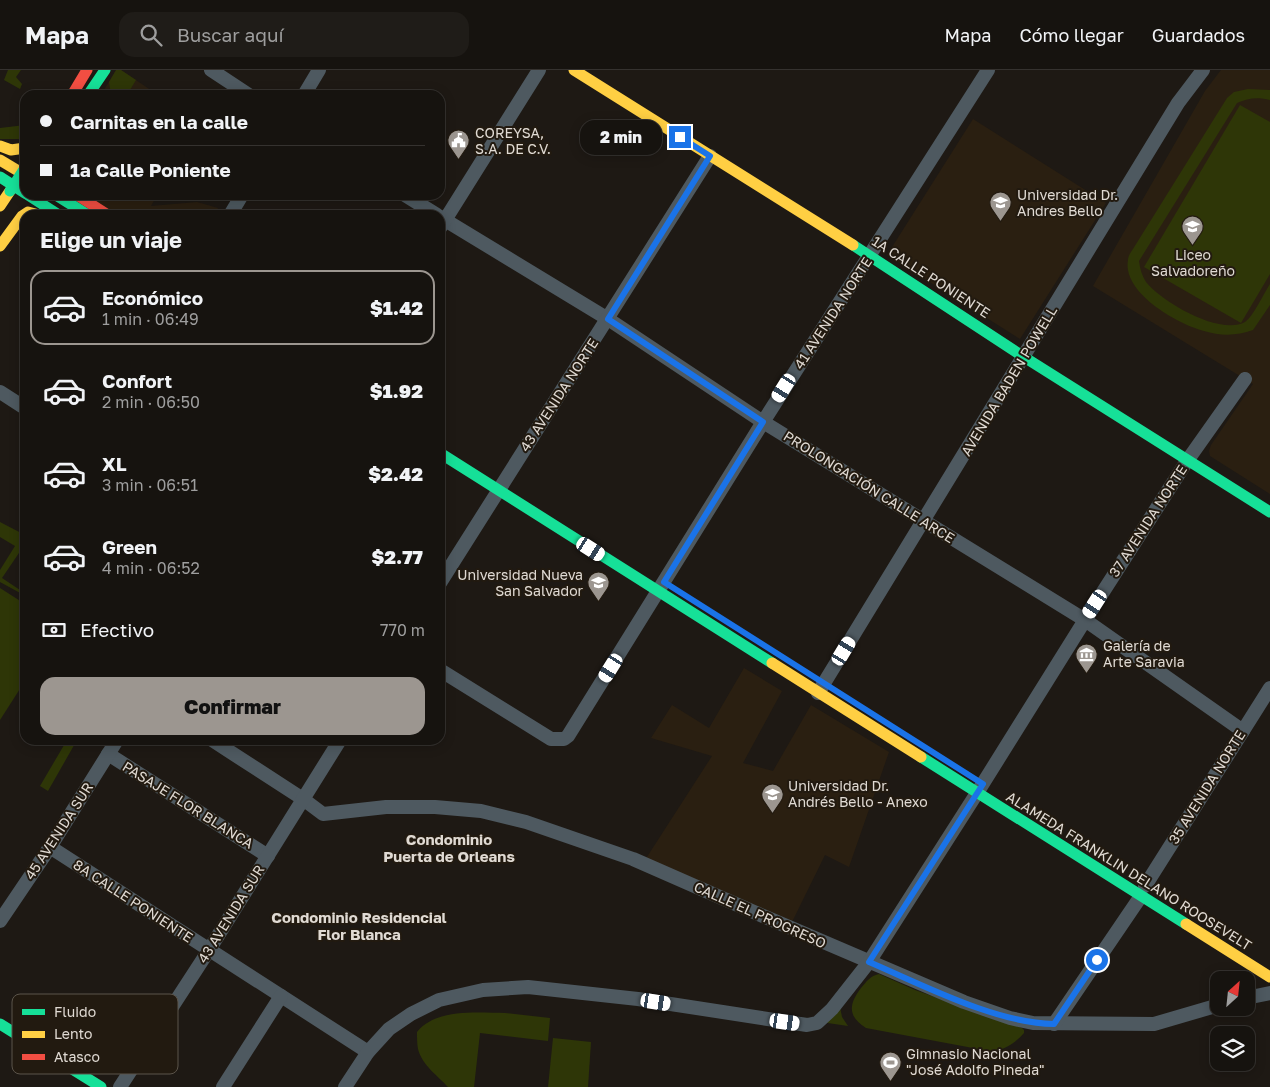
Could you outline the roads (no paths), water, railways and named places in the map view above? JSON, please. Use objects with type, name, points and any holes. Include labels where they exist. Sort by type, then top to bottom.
[{"type":"main road","points":[[74,90],[87,70]]},
{"type":"main road","points":[[91,90],[105,70]]},
{"type":"main road","name":"1A CALLE PONIENTE","points":[[574,70],[869,255],[1024,357],[1270,512]]},
{"type":"main road","points":[[0,146],[11,150],[20,149]]},
{"type":"main road","points":[[0,160],[20,172]]},
{"type":"main road","points":[[0,206],[20,176]]},
{"type":"main road","points":[[0,177],[20,196]]},
{"type":"main road","points":[[0,229],[21,200]]},
{"type":"main road","points":[[26,200],[48,210]]},
{"type":"main road","points":[[64,200],[80,210]]},
{"type":"main road","points":[[85,200],[100,210]]},
{"type":"main road","points":[[0,246],[20,219]]},
{"type":"main road","name":"ALAMEDA FRANKLIN DELANO ROOSEVELT","points":[[445,444],[502,485],[1143,891],[1270,977]]},
{"type":"main road","name":"ALAMEDA FRANKLIN DELANO ROOSEVELT","points":[[445,456],[502,485]]},
{"type":"main road","name":"ALAMEDA FRANKLIN DELANO ROOSEVELT","points":[[1143,891],[1203,921]]},
{"type":"main road","points":[[0,1024],[12,1031]]},
{"type":"main road","points":[[80,1074],[101,1087]]},
{"type":"street","points":[[211,70],[241,90]]},
{"type":"street","points":[[307,90],[319,70]]},
{"type":"street","points":[[445,212],[539,70]]},
{"type":"street","name":"41 AVENIDA NORTE","points":[[445,673],[551,739],[564,739],[574,729],[763,422],[988,70]]},
{"type":"street","name":"AVENIDA BADEN POWELL","points":[[821,688],[1178,103],[1203,70]]},
{"type":"street","name":"43 AVENIDA NORTE","points":[[502,485],[710,156]]},
{"type":"street","name":"PROLONGACIÓN CALLE ARCE","points":[[412,200],[426,210]]},
{"type":"street","name":"PROLONGACIÓN CALLE ARCE","points":[[445,223],[608,319],[763,422],[1085,620],[1243,730]]},
{"type":"street","name":"37 AVENIDA NORTE","points":[[368,1052],[389,1029],[411,1014],[439,1000],[482,990],[528,987],[638,999],[807,1025],[817,1023],[832,1009],[869,962],[1187,461],[1245,380]]},
{"type":"street","points":[[0,392],[20,405]]},
{"type":"street","points":[[445,575],[502,485]]},
{"type":"street","name":"35 AVENIDA NORTE","points":[[1054,1024],[1143,891],[1270,688]]},
{"type":"street","name":"45 AVENIDA SUR","points":[[0,921],[50,847],[114,745]]},
{"type":"street","name":"CALLE EL PROGRESO","points":[[220,745],[303,798],[323,814],[386,807],[429,807],[482,811],[526,822],[633,859],[869,962],[964,1002],[1010,1018],[1033,1023],[1054,1024],[1154,1024],[1210,1008]]},
{"type":"street","name":"43 AVENIDA SUR","points":[[178,998],[337,745]]},
{"type":"street","name":"PASAJE FLOR BLANCA","points":[[108,754],[268,856]]},
{"type":"street","name":"8A CALLE PONIENTE","points":[[50,847],[368,1052]]},
{"type":"street","points":[[1255,996],[1270,993]]},
{"type":"street","points":[[223,1087],[281,996]]},
{"type":"street","points":[[345,1087],[368,1052]]},
{"type":"street","name":"43 AVENIDA SUR","points":[[120,1087],[128,1074]]},
{"type":"place","name":"COREYSA, S.A. DE C.V.","points":[[459,160]]},
{"type":"place","name":"Universidad Dr. Andres Bello","points":[[1001,222]]},
{"type":"place","name":"Liceo Salvadoreño","points":[[1193,246]]},
{"type":"place","name":"Universidad Nueva San Salvador","points":[[599,602]]},
{"type":"place","name":"Galería de Arte Saravia","points":[[1087,673]]},
{"type":"place","name":"Universidad Dr. Andrés Bello - Anexo","points":[[772,813]]},
{"type":"place","name":"Gimnasio Nacional \"José Adolfo Pineda\"","points":[[890,1081]]},
{"type":"district","name":"Condominio Puerta de Orleans","points":[[449,848]]},
{"type":"district","name":"Condominio Residencial Flor Blanca","points":[[359,926]]}]
